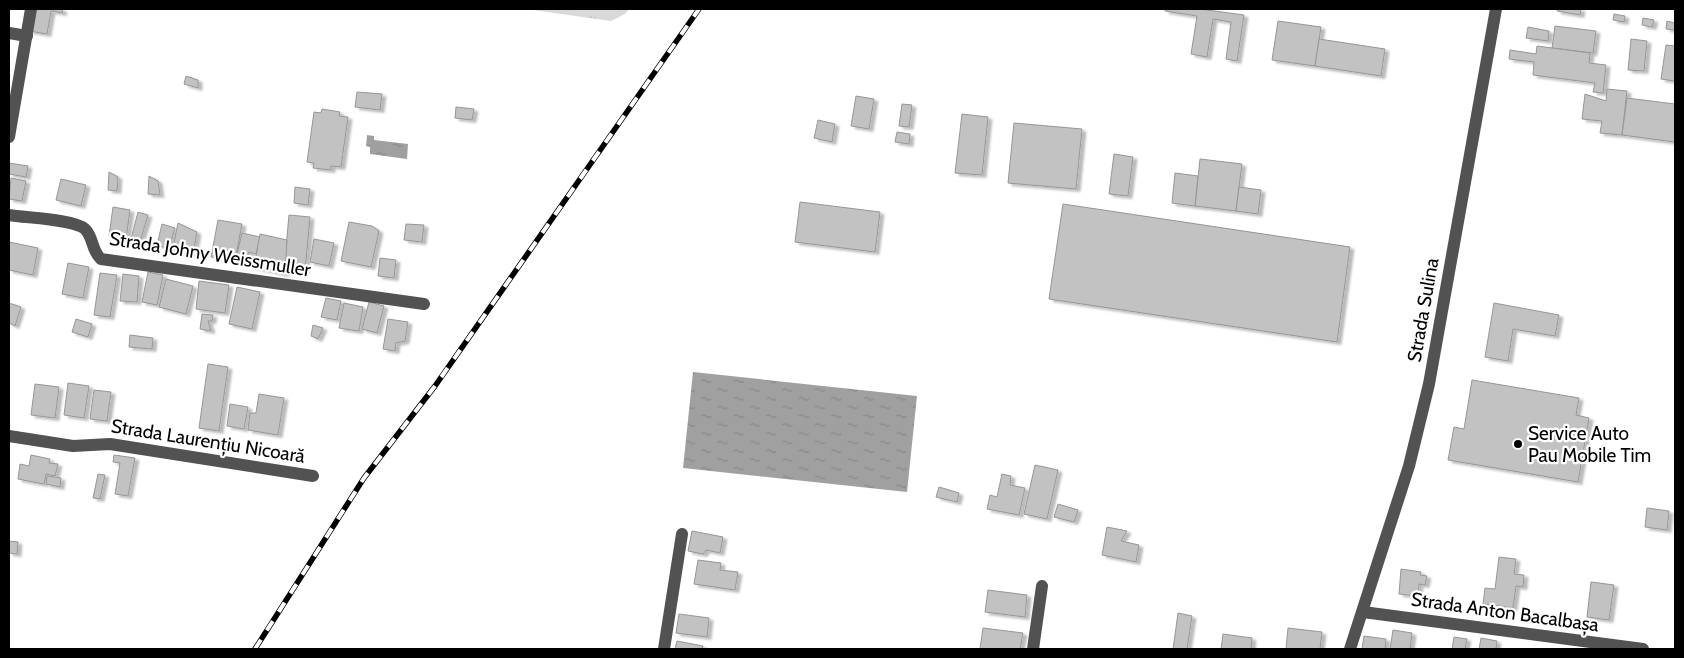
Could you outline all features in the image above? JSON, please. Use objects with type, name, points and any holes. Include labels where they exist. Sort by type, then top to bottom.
[{"type":"street","points":[[9,137],[31,9]]},
{"type":"street","name":"Strada Sulina","points":[[1350,649],[1409,466],[1429,384],[1496,9]]},
{"type":"street","points":[[9,33],[27,36]]},
{"type":"street","name":"Strada Johny Weissmuller","points":[[9,215],[78,225],[88,234],[93,250],[102,258],[424,304]]},
{"type":"street","name":"Strada Laurențiu Nicoară","points":[[9,436],[73,446],[110,444],[313,476]]},
{"type":"street","points":[[664,649],[682,534]]},
{"type":"street","points":[[1033,649],[1042,586]]},
{"type":"street","name":"Strada Anton Bacalbașa","points":[[1363,612],[1643,649]]},
{"type":"green space","points":[[526,9],[629,9],[625,14],[611,21]]},
{"type":"water","points":[[367,135],[374,136],[374,140],[408,144],[407,159],[370,154],[370,147],[366,146]]},
{"type":"water","points":[[693,372],[917,396],[907,492],[683,468]]},
{"type":"building","points":[[33,9],[62,9],[63,13],[51,11],[47,34],[29,31]]},
{"type":"building","points":[[1165,9],[1200,9],[1244,15],[1237,61],[1226,59],[1231,22],[1213,19],[1207,57],[1191,54],[1197,16],[1165,11]]},
{"type":"building","points":[[1557,9],[1581,9],[1580,15],[1557,11]]},
{"type":"building","points":[[1614,14],[1625,16],[1624,22],[1613,20]]},
{"type":"building","points":[[1643,18],[1654,20],[1652,27],[1642,25]]},
{"type":"building","points":[[1278,21],[1321,27],[1315,66],[1272,60]]},
{"type":"building","points":[[1667,21],[1675,23],[1675,30],[1666,29]]},
{"type":"building","points":[[1555,26],[1596,31],[1593,53],[1552,48]]},
{"type":"building","points":[[1528,27],[1549,31],[1548,41],[1526,38]]},
{"type":"building","points":[[1319,39],[1385,49],[1381,76],[1315,66]]},
{"type":"building","points":[[1631,39],[1647,41],[1644,71],[1628,70]]},
{"type":"building","points":[[1666,45],[1675,46],[1675,81],[1661,79]]},
{"type":"building","points":[[1537,46],[1590,53],[1589,63],[1606,65],[1603,93],[1593,92],[1595,83],[1533,75],[1534,62],[1509,59],[1510,50],[1536,54]]},
{"type":"building","points":[[186,76],[198,80],[198,88],[184,84]]},
{"type":"building","points":[[1607,89],[1627,91],[1622,135],[1600,133],[1602,121],[1582,119],[1585,94],[1606,101]]},
{"type":"building","points":[[357,92],[382,94],[380,110],[355,107]]},
{"type":"building","points":[[856,96],[874,99],[869,129],[851,126]]},
{"type":"building","points":[[1627,98],[1675,104],[1675,142],[1622,135]]},
{"type":"building","points":[[902,104],[912,105],[909,127],[899,126]]},
{"type":"building","points":[[456,107],[474,109],[472,120],[455,118]]},
{"type":"building","points":[[322,109],[340,112],[339,116],[348,117],[341,167],[331,166],[331,170],[313,168],[314,163],[307,162],[314,112],[321,113]]},
{"type":"building","points":[[962,114],[988,117],[982,175],[955,173]]},
{"type":"building","points":[[818,120],[835,124],[832,142],[814,138]]},
{"type":"building","points":[[1014,123],[1082,129],[1076,189],[1008,183]]},
{"type":"building","points":[[897,132],[910,134],[909,144],[895,142]]},
{"type":"building","points":[[1114,154],[1133,157],[1128,196],[1109,194]]},
{"type":"building","points":[[1200,159],[1242,164],[1236,211],[1195,206]]},
{"type":"building","points":[[9,163],[28,166],[26,177],[9,174]]},
{"type":"building","points":[[109,172],[118,177],[117,191],[108,190]]},
{"type":"building","points":[[1175,173],[1198,176],[1195,206],[1172,203]]},
{"type":"building","points":[[149,176],[158,181],[160,195],[148,194]]},
{"type":"building","points":[[11,178],[26,181],[22,201],[9,199]]},
{"type":"building","points":[[61,179],[86,185],[81,206],[56,200]]},
{"type":"building","points":[[295,187],[310,189],[308,205],[294,203]]},
{"type":"building","points":[[1239,187],[1261,190],[1258,214],[1236,211]]},
{"type":"building","points":[[800,202],[880,212],[875,252],[795,242]]},
{"type":"building","points":[[1063,204],[1350,247],[1337,342],[1049,299]]},
{"type":"building","points":[[113,207],[130,210],[126,239],[109,236]]},
{"type":"building","points":[[138,212],[148,215],[140,242],[131,239]]},
{"type":"building","points":[[289,215],[310,217],[305,271],[284,269]]},
{"type":"building","points":[[218,220],[242,224],[235,261],[211,257]]},
{"type":"building","points":[[349,222],[372,226],[379,231],[371,267],[341,261]]},
{"type":"building","points":[[178,223],[197,232],[193,255],[172,252]]},
{"type":"building","points":[[162,224],[175,228],[169,249],[157,245]]},
{"type":"building","points":[[406,224],[424,225],[422,242],[404,240]]},
{"type":"building","points":[[242,233],[260,237],[256,254],[249,252],[247,260],[236,258]]},
{"type":"building","points":[[260,234],[287,240],[285,274],[254,267]]},
{"type":"building","points":[[314,239],[334,243],[329,266],[310,262]]},
{"type":"building","points":[[9,242],[38,248],[33,275],[9,270]]},
{"type":"building","points":[[380,258],[396,260],[394,278],[378,276]]},
{"type":"building","points":[[68,263],[89,267],[83,298],[62,294]]},
{"type":"building","points":[[148,272],[163,275],[157,305],[142,302]]},
{"type":"building","points":[[100,273],[117,275],[110,317],[94,315]]},
{"type":"building","points":[[123,274],[139,276],[137,302],[120,301]]},
{"type":"building","points":[[166,279],[193,286],[186,314],[159,307]]},
{"type":"building","points":[[199,281],[229,285],[225,313],[196,309]]},
{"type":"building","points":[[237,287],[260,292],[252,329],[229,324]]},
{"type":"building","points":[[326,298],[341,301],[337,320],[321,317]]},
{"type":"building","points":[[369,302],[384,306],[377,333],[362,329]]},
{"type":"building","points":[[9,303],[21,307],[15,326],[9,323]]},
{"type":"building","points":[[344,303],[363,307],[359,331],[339,328]]},
{"type":"building","points":[[1494,303],[1559,315],[1555,336],[1513,329],[1508,361],[1485,357]]},
{"type":"building","points":[[202,314],[213,315],[212,321],[208,321],[211,331],[200,329]]},
{"type":"building","points":[[76,319],[92,324],[88,337],[72,332]]},
{"type":"building","points":[[388,319],[408,322],[405,341],[396,343],[395,351],[383,349]]},
{"type":"building","points":[[313,325],[323,328],[318,339],[311,336]]},
{"type":"building","points":[[130,335],[153,338],[152,349],[129,347]]},
{"type":"building","points":[[208,364],[228,367],[219,431],[199,428]]},
{"type":"building","name":"Service Auto Pau Mobile Tim","points":[[1472,380],[1579,398],[1576,415],[1589,418],[1578,482],[1448,460],[1454,427],[1464,429]]},
{"type":"building","points":[[68,383],[89,386],[84,418],[64,415]]},
{"type":"building","points":[[35,384],[59,387],[55,418],[31,415]]},
{"type":"building","points":[[94,390],[111,392],[107,421],[90,419]]},
{"type":"building","points":[[259,394],[284,398],[278,435],[248,430],[250,413],[256,413]]},
{"type":"building","points":[[230,404],[248,407],[244,429],[227,426]]},
{"type":"building","points":[[31,455],[50,459],[49,463],[58,464],[55,476],[46,474],[44,484],[18,479],[20,464],[29,466]]},
{"type":"building","points":[[114,455],[135,458],[128,496],[115,494],[120,463],[113,462]]},
{"type":"building","points":[[1035,465],[1058,470],[1047,519],[1024,514]]},
{"type":"building","points":[[98,474],[105,475],[100,499],[93,498]]},
{"type":"building","points":[[1002,474],[1011,476],[1010,485],[1025,488],[1019,515],[987,509],[990,495],[997,497]]},
{"type":"building","points":[[47,476],[61,478],[60,487],[46,484]]},
{"type":"building","points":[[939,487],[959,493],[957,502],[936,497]]},
{"type":"building","points":[[1058,504],[1078,510],[1074,522],[1054,517]]},
{"type":"building","points":[[1647,508],[1669,511],[1667,530],[1645,527]]},
{"type":"building","points":[[1107,527],[1127,531],[1121,541],[1139,545],[1136,562],[1102,555]]},
{"type":"building","points":[[692,531],[723,537],[720,553],[706,550],[703,554],[688,551]]},
{"type":"building","points":[[9,541],[18,542],[17,554],[9,553]]},
{"type":"building","points":[[1499,557],[1516,559],[1514,574],[1524,575],[1523,587],[1516,586],[1513,608],[1483,604],[1485,588],[1495,589]]},
{"type":"building","points":[[698,560],[721,563],[720,570],[738,572],[735,590],[694,584]]},
{"type":"building","points":[[1401,569],[1421,572],[1420,575],[1427,576],[1425,585],[1419,584],[1418,596],[1399,594]]},
{"type":"building","points":[[1591,582],[1614,585],[1609,620],[1587,617]]},
{"type":"building","points":[[988,590],[1027,595],[1025,617],[985,612]]},
{"type":"building","points":[[1178,613],[1192,616],[1187,649],[1173,649]]},
{"type":"building","points":[[679,614],[709,618],[707,637],[676,633]]},
{"type":"building","points":[[983,628],[1023,633],[1020,649],[980,649]]},
{"type":"building","points":[[1288,628],[1322,632],[1320,649],[1286,649]]},
{"type":"building","points":[[1393,630],[1412,633],[1410,649],[1390,649]]},
{"type":"building","points":[[1223,634],[1252,638],[1251,649],[1221,649]]},
{"type":"building","points":[[1364,636],[1386,639],[1385,649],[1362,649]]},
{"type":"building","points":[[1454,637],[1467,639],[1465,649],[1452,649]]},
{"type":"building","points":[[1481,638],[1497,641],[1496,649],[1479,649]]},
{"type":"building","points":[[677,641],[703,646],[702,649],[675,649]]},
{"type":"railway","points":[[255,649],[364,478],[435,386],[699,9]]},
{"type":"place","name":"Service Auto Pau Mobile Tim","points":[[1518,444]]}]
